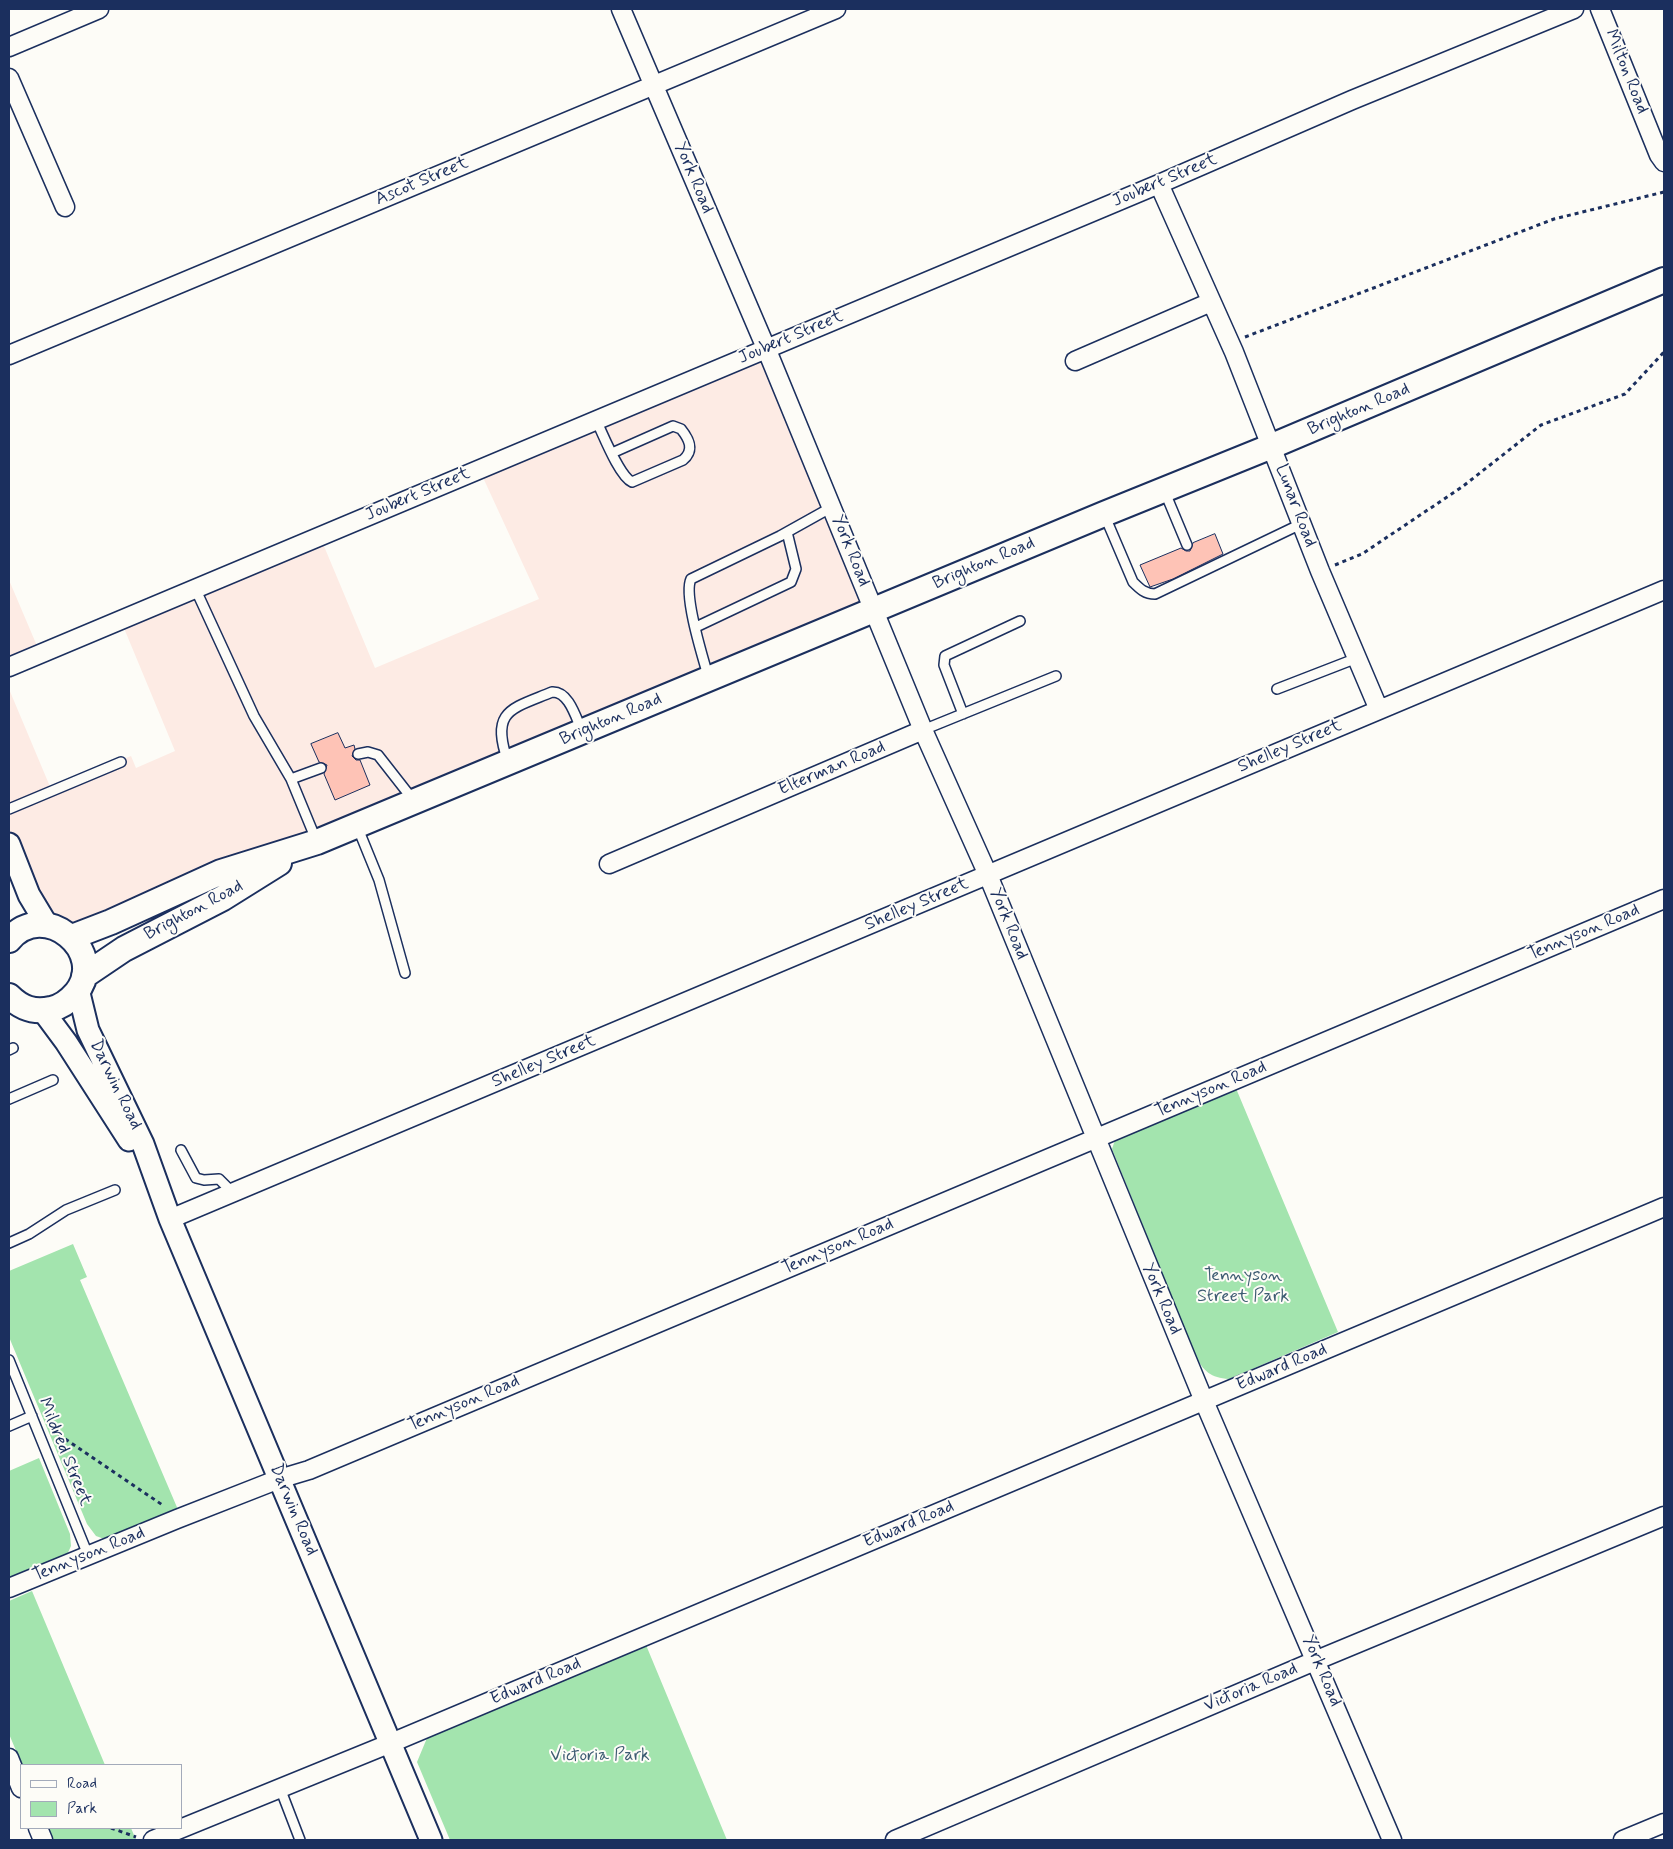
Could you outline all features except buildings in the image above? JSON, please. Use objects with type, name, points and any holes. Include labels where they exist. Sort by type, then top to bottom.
[{"type":"main road","name":"Brighton Road","points":[[72,937],[111,922],[221,872],[310,844],[582,732],[1104,514],[1272,446],[1664,280]]},
{"type":"main road","name":"Brighton Road","points":[[21,1005],[63,1004],[81,983],[124,949],[223,898],[310,844]]},
{"type":"main road","points":[[9,940],[23,929],[47,925],[61,929],[72,937],[80,949],[84,962],[81,983]]},
{"type":"street","points":[[9,46],[98,9]]},
{"type":"street","name":"York Road","points":[[621,9],[766,348],[923,730],[988,875],[1204,1401],[1317,1660],[1392,1840]]},
{"type":"street","name":"Ascot Street","points":[[9,354],[836,9]]},
{"type":"street","name":"Joubert Street","points":[[9,667],[1159,184],[1352,100],[1574,9]]},
{"type":"street","name":"Milton Road","points":[[1600,9],[1659,155],[1664,162]]},
{"type":"street","points":[[9,78],[65,207]]},
{"type":"street","name":"Lunar Road","points":[[1159,184],[1229,343],[1272,446],[1320,571],[1379,710]]},
{"type":"street","points":[[1075,361],[1211,302]]},
{"type":"street","name":"Shelley Street","points":[[170,1219],[1664,590]]},
{"type":"street","name":"Elterman Road","points":[[609,864],[923,730]]},
{"type":"street","points":[[9,844],[29,894],[47,925]]},
{"type":"street","name":"Tennyson Road","points":[[9,1588],[177,1519],[279,1479],[300,1473],[1664,899]]},
{"type":"street","name":"Darwin Road","points":[[81,983],[88,1030],[143,1144],[154,1180],[170,1219],[432,1840]]},
{"type":"street","name":"Darwin Road","points":[[21,1005],[108,1104],[154,1180]]},
{"type":"street","name":"Edward Road","points":[[182,1828],[391,1743],[1664,1206]]},
{"type":"street","name":"Victoria Road","points":[[895,1840],[1317,1660],[1664,1516]]},
{"type":"street","points":[[9,1758],[20,1786]]},
{"type":"street","points":[[1623,1840],[1664,1823]]},
{"type":"street","name":"Edward Road","points":[[153,1840],[180,1829]]},
{"type":"lane","points":[[596,420],[612,453],[626,479],[634,481],[683,460],[689,454],[690,444],[681,429],[673,426],[612,453]]},
{"type":"lane","points":[[1164,490],[1187,545]]},
{"type":"lane","points":[[709,679],[689,600],[688,585],[691,579],[787,532],[832,507]]},
{"type":"lane","points":[[1104,514],[1133,582],[1140,590],[1155,594],[1199,571],[1301,524]]},
{"type":"lane","points":[[696,627],[791,582],[796,569],[787,532]]},
{"type":"lane","points":[[195,588],[254,716],[291,779],[310,844]]},
{"type":"lane","points":[[963,714],[944,665],[945,656],[1020,621]]},
{"type":"lane","points":[[1277,689],[1357,658]]},
{"type":"lane","name":"Elterman Road","points":[[923,730],[1056,676]]},
{"type":"lane","points":[[508,762],[502,744],[504,717],[511,709],[552,692],[559,692],[565,697],[582,732]]},
{"type":"lane","points":[[358,754],[368,752],[378,755],[414,801]]},
{"type":"lane","points":[[9,809],[121,762]]},
{"type":"lane","points":[[291,779],[321,768]]},
{"type":"lane","points":[[356,825],[379,880],[405,972]]},
{"type":"lane","points":[[9,1099],[53,1080]]},
{"type":"lane","points":[[181,1150],[196,1178],[204,1180],[219,1179],[232,1192]]},
{"type":"lane","points":[[9,1243],[29,1234],[66,1210],[115,1190]]},
{"type":"lane","name":"Mildred Street","points":[[9,1360],[88,1555]]},
{"type":"lane","points":[[9,1426],[32,1416]]},
{"type":"lane","points":[[280,1788],[300,1840]]},
{"type":"path","points":[[1229,343],[1554,219],[1664,192]]},
{"type":"path","points":[[1320,571],[1362,554],[1462,487],[1541,425],[1625,394],[1664,352]]},
{"type":"path","points":[[32,1416],[171,1511],[177,1519]]},
{"type":"path","points":[[114,1829],[141,1840]]},
{"type":"shaded area","points":[[765,349],[872,609],[304,845],[61,929],[9,842],[9,689],[51,789],[131,756],[136,768],[175,751],[121,621],[321,539],[375,668],[539,599],[480,471]]},
{"type":"shaded area","points":[[9,580],[40,653],[9,666]]},
{"type":"green space","name":"Tennyson Street Park","points":[[1235,1086],[1338,1332],[1229,1379],[1208,1373],[1195,1355],[1112,1149],[1116,1137]]},
{"type":"green space","points":[[73,1244],[87,1277],[80,1280],[179,1512],[107,1540],[96,1536],[87,1524],[9,1337],[9,1271]]},
{"type":"green space","points":[[39,1458],[70,1534],[71,1546],[66,1557],[9,1583],[9,1471]]},
{"type":"green space","points":[[32,1591],[105,1764],[22,1764],[9,1734],[9,1601]]},
{"type":"green space","name":"Victoria Park","points":[[646,1645],[727,1840],[450,1840],[417,1762],[427,1738]]},
{"type":"green space","points":[[48,1829],[131,1829],[136,1840],[53,1840]]}]
